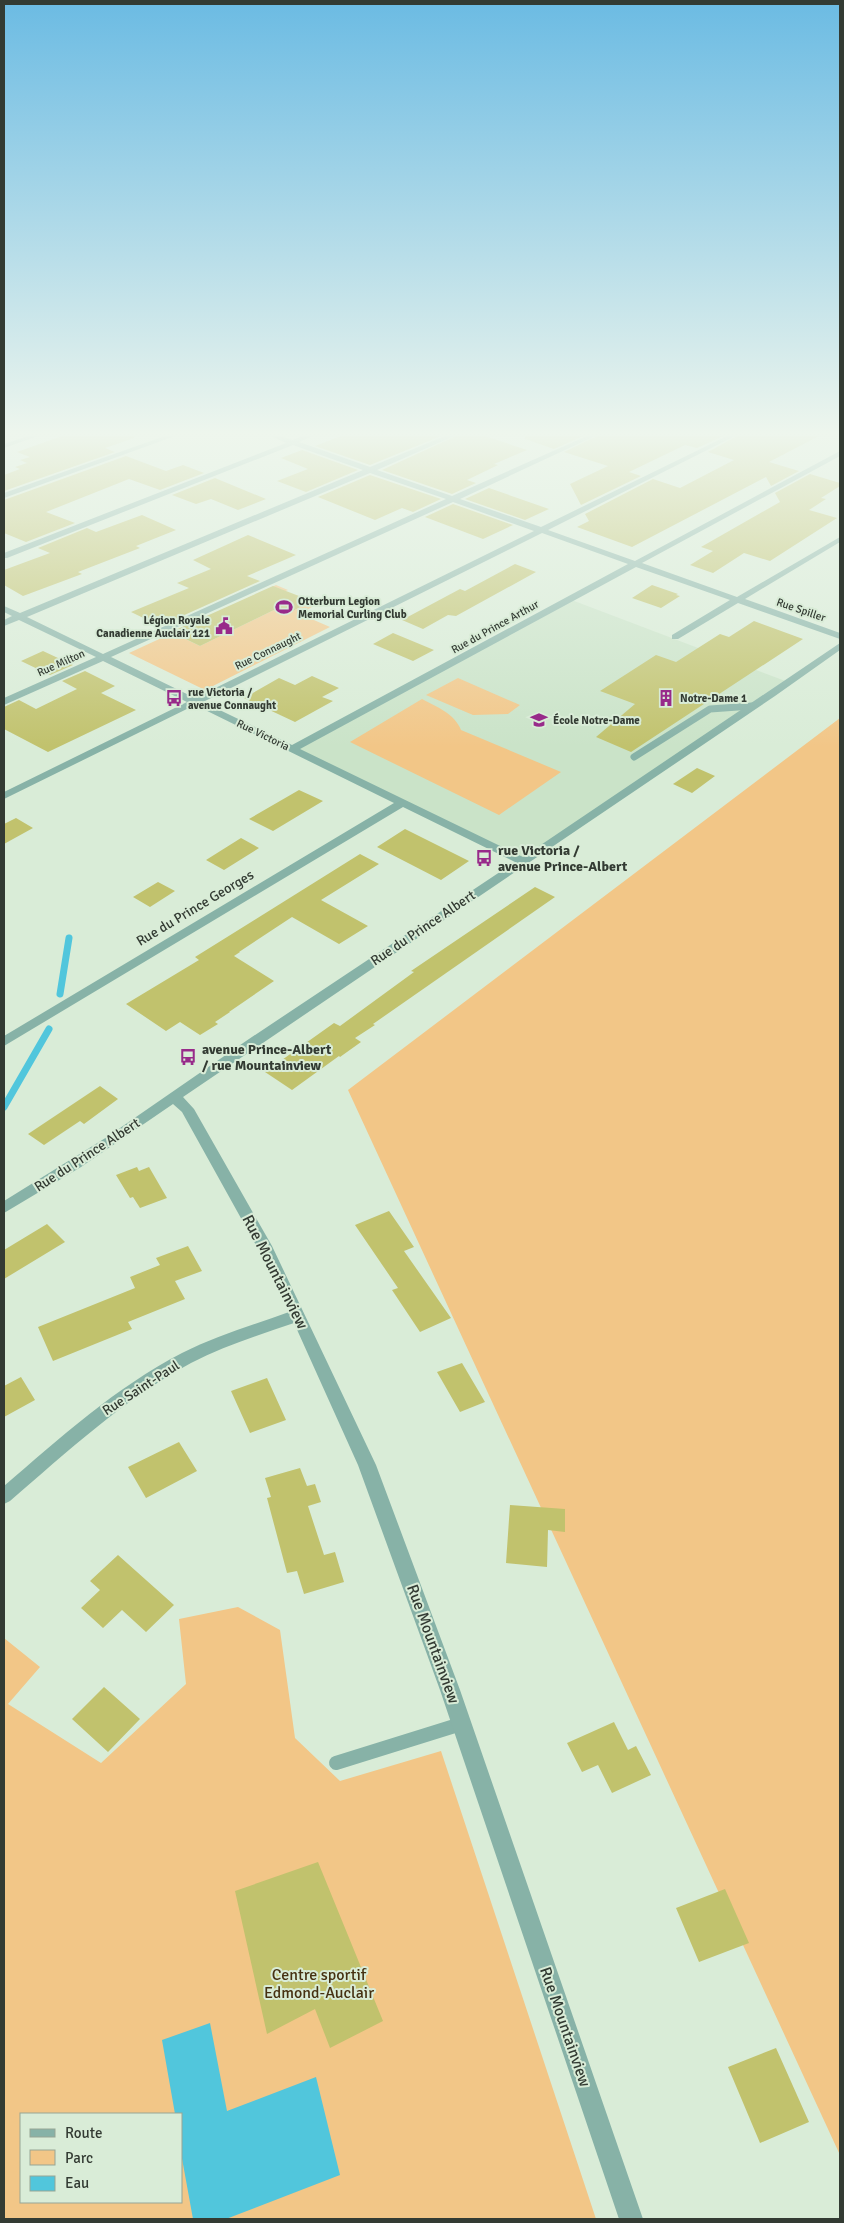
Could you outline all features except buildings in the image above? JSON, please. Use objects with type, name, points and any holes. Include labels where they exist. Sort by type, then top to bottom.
[{"type":"street","points":[[4,556],[45,540]]},
{"type":"street","points":[[4,623],[203,540]]},
{"type":"street","name":"Rue Milton","points":[[4,702],[364,540]]},
{"type":"street","name":"Rue Connaught","points":[[4,796],[522,540]]},
{"type":"street","name":"Rue Spiller","points":[[569,540],[840,636]]},
{"type":"street","name":"Rue du Prince Arthur","points":[[292,749],[680,540]]},
{"type":"street","points":[[675,637],[839,540]]},
{"type":"street","name":"Rue Victoria","points":[[4,609],[522,861]]},
{"type":"street","name":"Rue du Prince Albert","points":[[4,1208],[92,1153],[840,646]]},
{"type":"street","name":"Rue du Prince Georges","points":[[4,1042],[79,995],[404,802]]},
{"type":"street","name":"Rue Mountainview","points":[[174,1097],[187,1109],[264,1246],[367,1465],[461,1724],[631,2219]]},
{"type":"street","name":"Rue Saint-Paul","points":[[4,1496],[106,1410],[157,1375],[204,1350],[298,1315]]},
{"type":"lane","points":[[634,757],[710,709],[752,706]]},
{"type":"lane","points":[[336,1763],[461,1724]]},
{"type":"shaded area","name":"École Notre-Dame","points":[[569,599],[788,682],[523,861],[292,749]]},
{"type":"green space","points":[[276,585],[288,590],[183,638],[200,646],[274,610],[285,615],[312,601],[317,604],[300,614],[330,627],[205,690],[129,653]]},
{"type":"green space","points":[[458,678],[520,705],[508,714],[473,715],[426,695]]},
{"type":"green space","points":[[422,699],[450,715],[461,730],[561,772],[499,815],[350,742]]},
{"type":"green space","points":[[840,718],[840,2155],[348,1090]]},
{"type":"green space","name":"Centre sportif Edmond-Auclair","points":[[238,1607],[280,1630],[295,1738],[340,1781],[441,1751],[596,2219],[4,2219],[4,1638],[40,1667],[8,1704],[101,1763],[186,1684],[179,1619]]},
{"type":"water","points":[[210,2023],[227,2111],[316,2077],[340,2175],[226,2219],[193,2219],[182,2158],[182,2113],[175,2113],[162,2040]]},
{"type":"waterway","points":[[60,994],[69,938]]},
{"type":"waterway","points":[[4,1107],[49,1029]]},
{"type":"place","name":"Otterburn Legion Memorial Curling Club","points":[[284,607]]},
{"type":"place","name":"Légion Royale Canadienne Auclair 121","points":[[224,626]]},
{"type":"place","name":"rue Victoria / avenue Connaught","points":[[174,698]]},
{"type":"place","name":"Notre-Dame 1","points":[[666,698]]},
{"type":"place","name":"École Notre-Dame","points":[[539,720]]},
{"type":"place","name":"rue Victoria / avenue Prince-Albert","points":[[484,858]]},
{"type":"place","name":"avenue Prince-Albert / rue Mountainview","points":[[188,1057]]}]
